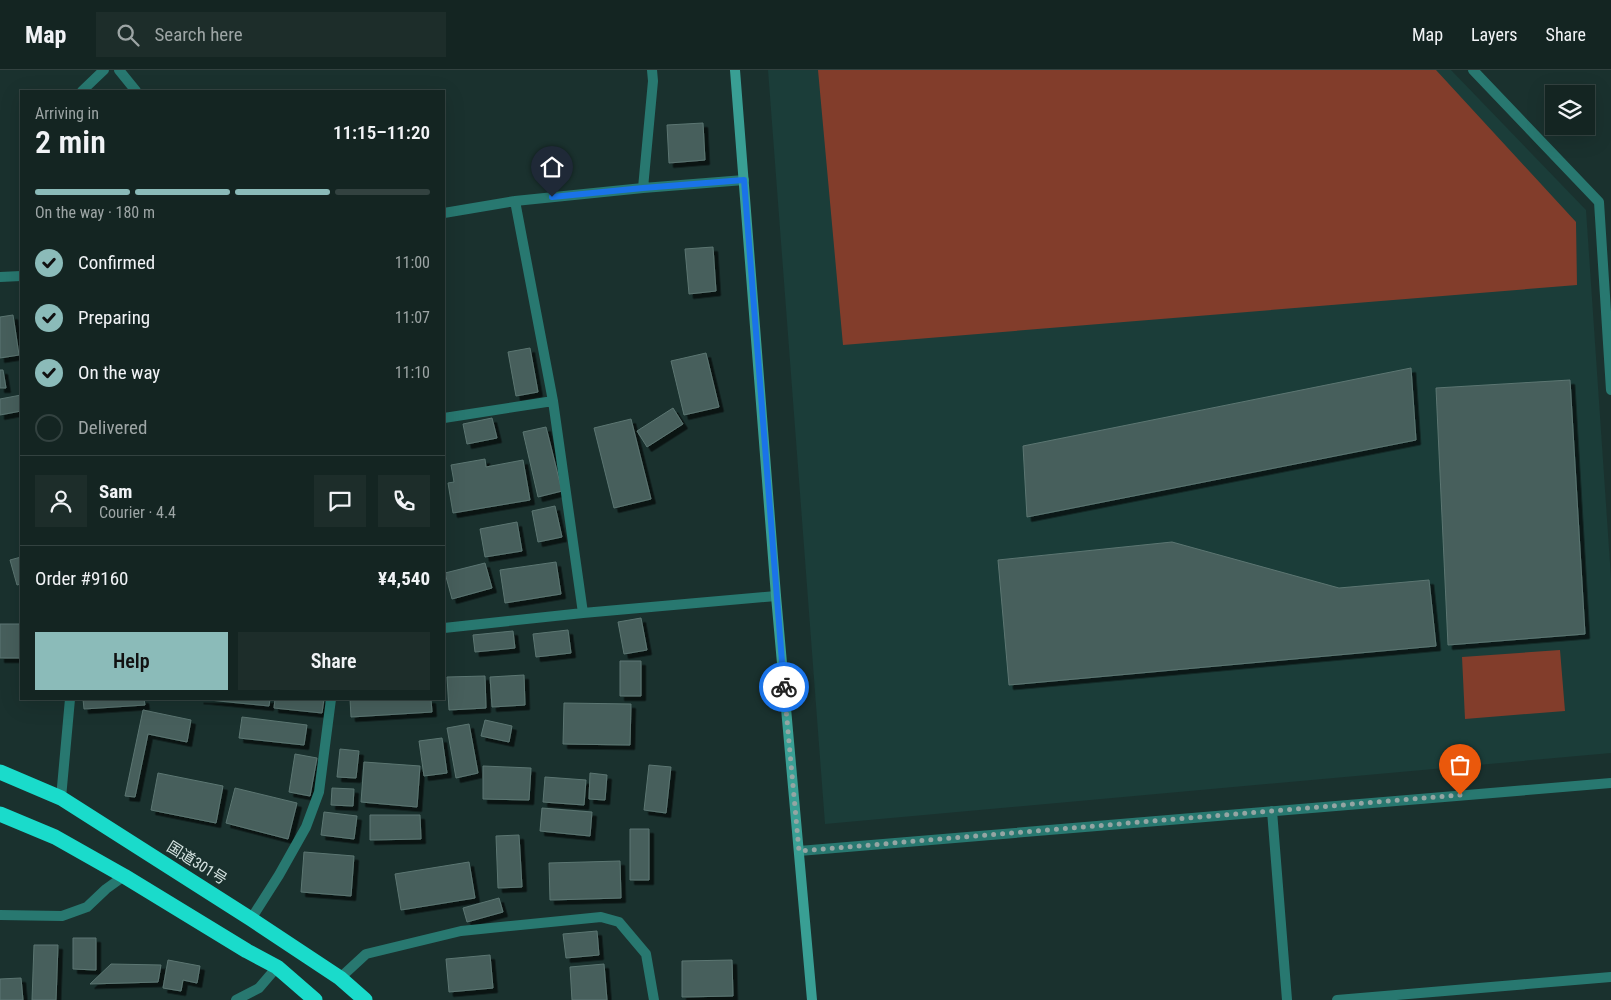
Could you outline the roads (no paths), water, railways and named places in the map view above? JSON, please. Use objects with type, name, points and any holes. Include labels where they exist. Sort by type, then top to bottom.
[{"type":"highway","name":"国道301号","points":[[0,772],[61,798],[340,978],[365,1000]]},
{"type":"highway","points":[[0,814],[56,837],[124,876],[246,951],[277,967],[315,1000]]},
{"type":"street","points":[[83,90],[104,70]]},
{"type":"street","points":[[119,70],[135,90]]},
{"type":"street","points":[[643,188],[653,81],[652,70]]},
{"type":"street","points":[[735,70],[776,596],[812,1000]]},
{"type":"street","points":[[1473,70],[1599,202],[1611,390]]},
{"type":"street","points":[[445,214],[515,201],[744,180]]},
{"type":"street","points":[[515,201],[553,401],[583,613]]},
{"type":"street","points":[[0,277],[20,278]]},
{"type":"street","points":[[445,418],[553,401]]},
{"type":"street","points":[[445,628],[583,613],[776,596]]},
{"type":"street","points":[[61,798],[70,700]]},
{"type":"street","points":[[251,919],[306,827],[319,792],[331,700]]},
{"type":"street","points":[[799,851],[1611,783]]},
{"type":"street","points":[[1272,811],[1287,1000]]},
{"type":"street","points":[[0,915],[62,916],[87,907],[106,889],[124,876]]},
{"type":"street","points":[[340,978],[366,954],[461,931],[601,917],[620,922],[646,954],[654,1000]]},
{"type":"street","points":[[236,1000],[259,988],[277,967]]},
{"type":"street","points":[[1336,1000],[1611,977]]}]
